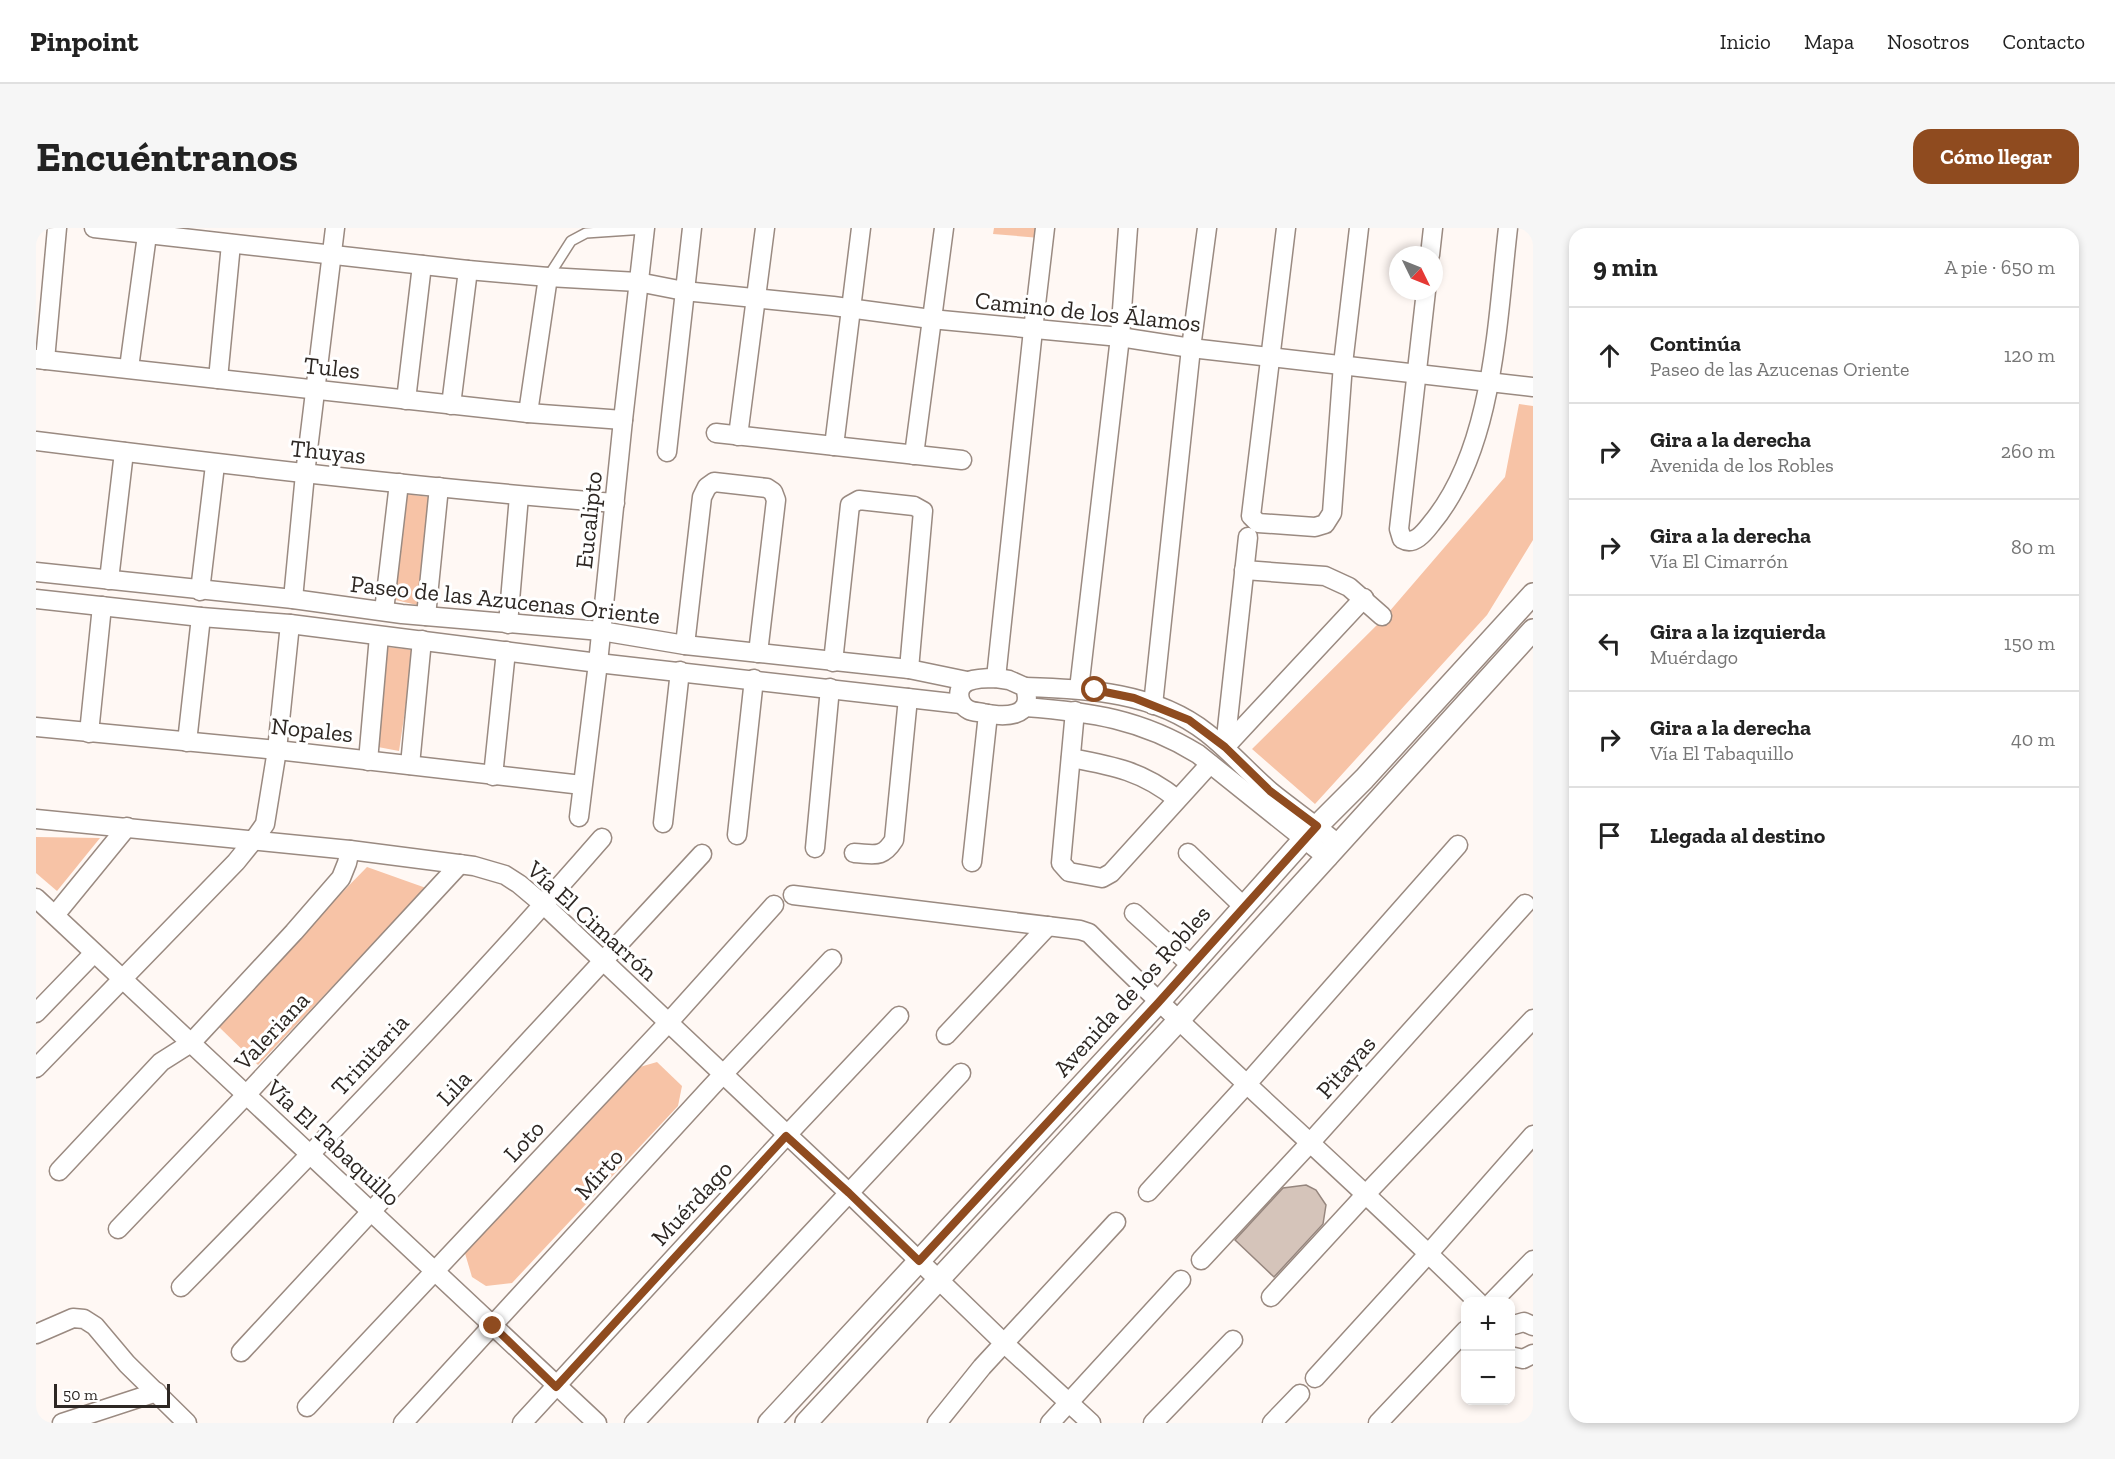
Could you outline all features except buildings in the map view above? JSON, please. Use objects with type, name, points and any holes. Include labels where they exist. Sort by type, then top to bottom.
[{"type":"street","points":[[40,359],[57,228]]},
{"type":"street","name":"Camino de los Álamos","points":[[94,228],[123,230],[147,235],[221,238],[332,254],[548,278],[638,282],[684,291],[932,320],[1120,337],[1191,348],[1533,387]]},
{"type":"street","points":[[293,600],[305,474],[334,228]]},
{"type":"street","points":[[667,452],[693,228]]},
{"type":"street","points":[[738,436],[765,228]]},
{"type":"street","points":[[834,446],[861,228]]},
{"type":"street","points":[[914,455],[944,228]]},
{"type":"street","points":[[1045,228],[996,678],[1009,680],[1025,687],[1079,688],[1134,698],[1189,720],[1225,747],[1311,832],[1334,851]]},
{"type":"street","points":[[1079,688],[1120,337],[1128,228]]},
{"type":"street","points":[[1153,705],[1191,348],[1207,228]]},
{"type":"street","points":[[1225,747],[1286,228]]},
{"type":"street","points":[[1251,529],[1258,523],[1315,527],[1325,524],[1332,513],[1343,364],[1359,228]]},
{"type":"street","points":[[1431,246],[1433,228]]},
{"type":"street","points":[[1425,300],[1399,529],[1402,539],[1407,542],[1419,537],[1431,524],[1459,480],[1479,427],[1490,381],[1508,228]]},
{"type":"street","name":"Eucalipto","points":[[579,817],[645,229]]},
{"type":"street","points":[[129,368],[147,235]]},
{"type":"street","points":[[218,379],[221,238]]},
{"type":"street","points":[[406,400],[422,265]]},
{"type":"street","points":[[451,405],[468,270]]},
{"type":"street","points":[[528,413],[548,278]]},
{"type":"street","name":"Tules","points":[[40,359],[451,405],[623,420]]},
{"type":"street","points":[[716,433],[962,460]]},
{"type":"street","name":"Thuyas","points":[[36,441],[215,465],[519,496],[615,503]]},
{"type":"street","points":[[109,579],[124,452]]},
{"type":"street","points":[[200,591],[215,465]]},
{"type":"street","points":[[685,645],[702,497],[707,487],[714,482],[767,488],[773,492],[776,500],[758,653]]},
{"type":"street","points":[[384,611],[399,483]]},
{"type":"street","points":[[426,616],[439,488]]},
{"type":"street","points":[[508,624],[519,496]]},
{"type":"street","points":[[833,662],[850,505],[859,500],[915,506],[923,512],[909,669]]},
{"type":"street","points":[[1244,570],[1325,576],[1349,587],[1382,616]]},
{"type":"street","name":"Paseo de las Azucenas Oriente","points":[[36,572],[426,616],[601,631],[685,645],[909,669],[967,681],[996,678]]},
{"type":"street","name":"Avenida de los Robles","points":[[769,1423],[1158,1003],[1311,832],[1364,779],[1533,594]]},
{"type":"street","points":[[1225,747],[1364,598]]},
{"type":"street","name":"Paseo de las Azucenas Oriente","points":[[36,599],[290,624],[598,663],[830,688],[961,704],[970,711],[988,714]]},
{"type":"street","points":[[89,733],[102,606]]},
{"type":"street","points":[[187,742],[201,617]]},
{"type":"street","points":[[36,1068],[236,862],[265,824],[277,750],[290,624]]},
{"type":"street","points":[[806,1423],[1178,1022],[1533,630]]},
{"type":"street","points":[[368,761],[379,636]]},
{"type":"street","points":[[410,765],[422,640]]},
{"type":"street","points":[[493,776],[506,651]]},
{"type":"street","points":[[663,823],[680,671]]},
{"type":"street","points":[[737,835],[754,679]]},
{"type":"street","points":[[961,704],[959,696],[961,687],[967,681]]},
{"type":"street","points":[[972,862],[988,714],[1017,714],[1025,707],[1027,699],[1025,687]]},
{"type":"street","points":[[815,848],[830,688]]},
{"type":"street","points":[[855,853],[882,854],[889,849],[894,840],[908,698]]},
{"type":"street","points":[[1025,707],[1102,715],[1176,740],[1311,832]]},
{"type":"street","points":[[1075,711],[1061,863],[1069,872],[1102,878],[1111,873],[1210,764]]},
{"type":"street","points":[[1176,740],[1189,720]]},
{"type":"street","name":"Nopales","points":[[36,727],[277,750],[582,785]]},
{"type":"street","points":[[1071,758],[1110,765],[1136,773],[1158,784],[1177,799]]},
{"type":"street","name":"Vía El Cimarrón","points":[[36,819],[350,850],[460,864],[489,869],[505,875],[519,884],[543,906],[1091,1423]]},
{"type":"street","points":[[55,915],[127,827]]},
{"type":"street","name":"Trinitaria","points":[[181,1287],[543,906],[602,838]]},
{"type":"street","points":[[1148,1192],[1458,845]]},
{"type":"street","points":[[59,1171],[161,1062],[191,1043],[331,891],[344,870],[350,850]]},
{"type":"street","name":"Lila","points":[[241,1352],[702,854]]},
{"type":"street","points":[[1188,854],[1243,906]]},
{"type":"street","name":"Valeriana","points":[[118,1229],[460,864]]},
{"type":"street","points":[[793,896],[816,891],[1089,933],[1178,1022],[1429,1253],[1473,1297]]},
{"type":"street","name":"Vía El Tabaquillo","points":[[36,898],[597,1423]]},
{"type":"street","name":"Pitayas","points":[[1201,1260],[1525,904]]},
{"type":"street","name":"Loto","points":[[307,1407],[668,1023],[774,905]]},
{"type":"street","points":[[1134,913],[1191,964]]},
{"type":"street","points":[[946,1035],[1048,926]]},
{"type":"street","points":[[36,1013],[94,953]]},
{"type":"street","name":"Mirto","points":[[403,1423],[832,959]]},
{"type":"street","name":"Muérdago","points":[[522,1423],[786,1136],[899,1017]]},
{"type":"street","points":[[1271,1297],[1533,1019]]},
{"type":"street","points":[[634,1423],[961,1073]]},
{"type":"street","points":[[1315,1378],[1533,1135]]},
{"type":"street","points":[[937,1423],[982,1367],[1116,1222]]},
{"type":"street","points":[[1497,1297],[1533,1260]]},
{"type":"street","points":[[1050,1423],[1181,1280]]},
{"type":"street","points":[[36,1334],[73,1318],[84,1319],[95,1326],[127,1364],[187,1423]]},
{"type":"street","points":[[1515,1325],[1524,1322],[1533,1326]]},
{"type":"street","points":[[1378,1423],[1461,1335]]},
{"type":"street","points":[[1153,1423],[1233,1340]]},
{"type":"street","points":[[1515,1357],[1523,1359],[1533,1354]]},
{"type":"street","points":[[62,1423],[90,1419],[157,1392]]},
{"type":"street","points":[[1272,1423],[1299,1394]]},
{"type":"lane","points":[[548,278],[571,241],[586,233],[645,229]]},
{"type":"shaded area","points":[[994,228],[1055,228],[1052,239],[993,234]]},
{"type":"shaded area","points":[[1519,404],[1533,406],[1533,540],[1487,615],[1315,804],[1252,749],[1382,620],[1505,477]]},
{"type":"shaded area","points":[[405,494],[430,497],[417,605],[391,599]]},
{"type":"shaded area","points":[[387,647],[414,650],[399,751],[378,747]]},
{"type":"shaded area","points":[[36,837],[100,838],[57,891],[36,873]]},
{"type":"shaded area","points":[[367,867],[426,888],[258,1065],[218,1026],[286,950]]},
{"type":"shaded area","points":[[657,1062],[682,1086],[678,1106],[512,1283],[486,1286],[472,1277],[464,1250],[633,1069]]},
{"type":"route","points":[[493,1326],[556,1387],[786,1136],[919,1261],[1158,1003],[1317,826],[1270,791],[1225,747],[1189,720],[1134,698],[1095,690]]}]
